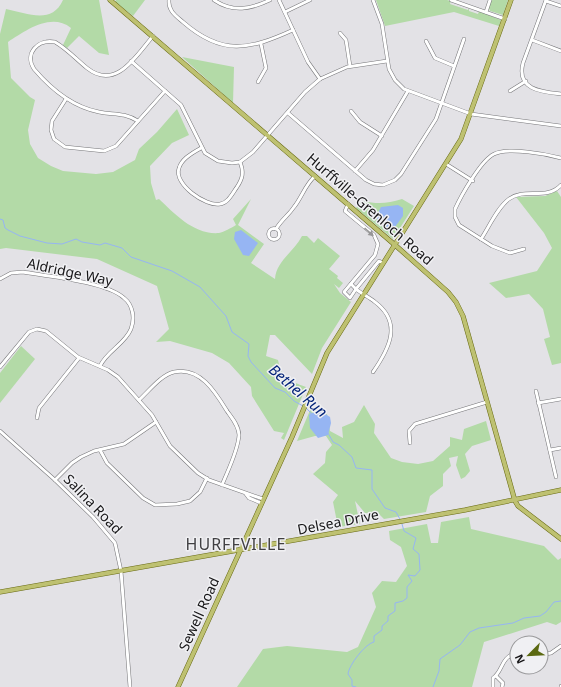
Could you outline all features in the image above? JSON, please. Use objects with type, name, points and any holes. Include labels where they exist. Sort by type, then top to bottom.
[{"type":"main road","name":"Hurffville-Grenloch Road","points":[[110,0],[348,204],[448,292],[456,302],[463,316],[515,501]]},
{"type":"main road","name":"Sewell Road","points":[[178,687],[327,353],[381,262],[395,245],[461,139],[511,0]]},
{"type":"main road","name":"Delsea Drive","points":[[0,592],[515,501],[561,490]]},
{"type":"main road","points":[[515,501],[518,506],[561,540]]},
{"type":"street","points":[[169,0],[169,6],[174,14],[194,32],[206,39],[232,46],[261,44],[293,30]]},
{"type":"street","points":[[214,0],[224,6],[239,9],[255,7],[270,0]]},
{"type":"street","points":[[280,0],[308,62],[320,79]]},
{"type":"street","points":[[285,12],[310,0]]},
{"type":"street","points":[[373,0],[382,24],[388,61],[394,78],[408,91],[471,114],[561,126]]},
{"type":"street","points":[[451,0],[505,19]]},
{"type":"street","points":[[486,12],[490,0]]},
{"type":"street","points":[[561,6],[546,0],[522,68],[526,82],[537,90],[561,94]]},
{"type":"street","points":[[340,33],[346,40],[350,66]]},
{"type":"street","points":[[138,121],[122,114],[88,110],[66,99],[40,77],[31,65],[31,53],[38,44],[50,41],[55,42],[87,68],[103,75],[120,72],[153,36]]},
{"type":"street","points":[[288,113],[355,171],[374,184],[383,185],[395,180],[401,174],[433,125],[464,39]]},
{"type":"street","points":[[532,40],[561,51]]},
{"type":"street","points":[[426,41],[437,59],[454,66]]},
{"type":"street","points":[[258,82],[266,68],[261,44]]},
{"type":"street","points":[[131,61],[183,109],[201,148],[205,153],[218,161],[226,163],[240,162],[249,155],[268,136],[308,90],[320,79],[350,66],[388,61]]},
{"type":"street","points":[[510,91],[526,82]]},
{"type":"street","points":[[66,99],[54,116],[51,125],[54,139],[65,147],[91,150],[109,150],[116,146],[165,91]]},
{"type":"street","points":[[355,171],[371,153],[408,91]]},
{"type":"street","points":[[351,111],[360,122],[382,136]]},
{"type":"street","points":[[201,148],[181,162],[178,176],[186,188],[212,205],[222,204],[231,196],[242,178],[243,170],[240,162]]},
{"type":"street","points":[[524,249],[515,253],[507,252],[481,240],[460,226],[455,218],[456,207],[488,159],[501,151],[561,158]]},
{"type":"street","points":[[446,164],[473,181]]},
{"type":"street","points":[[276,229],[283,217],[295,206],[306,184],[315,176]]},
{"type":"street","points":[[481,240],[501,208],[509,199],[520,194],[549,193],[561,185]]},
{"type":"street","points":[[348,204],[345,211],[377,240],[378,247],[375,255],[344,292],[350,298],[356,289],[381,262],[375,255]]},
{"type":"street","name":"Aldridge Way","points":[[0,279],[11,273],[23,272],[97,286],[124,298],[132,310],[132,326],[126,336],[106,355],[100,366]]},
{"type":"street","points":[[350,284],[381,308],[389,322],[391,331],[389,347],[373,372]]},
{"type":"street","points":[[0,367],[28,333],[37,329],[47,332],[79,358],[100,366],[115,374],[139,400],[156,422],[170,446],[192,468],[207,478],[246,494],[249,493],[262,501]]},
{"type":"street","points":[[37,418],[39,408],[79,358]]},
{"type":"street","points":[[139,400],[164,377],[173,372],[183,371],[193,374],[211,385],[235,423],[239,433],[237,443],[222,484]]},
{"type":"street","points":[[536,391],[556,477]]},
{"type":"street","points":[[538,403],[561,399]]},
{"type":"street","points":[[410,443],[409,431],[415,424],[487,402]]},
{"type":"street","points":[[54,480],[76,460],[100,450],[126,443],[156,422]]},
{"type":"street","name":"Salina Road","points":[[0,431],[54,480],[113,539],[118,551],[121,571],[130,687]]},
{"type":"street","points":[[550,450],[561,448]]},
{"type":"street","points":[[100,450],[108,464],[143,498],[157,505],[179,504],[190,501],[200,492],[207,478]]},
{"type":"street","points":[[549,653],[561,646]]},
{"type":"street","points":[[493,687],[492,682],[504,660],[509,657]]},
{"type":"street","points":[[496,676],[503,683],[502,687]]},
{"type":"green space","points":[[63,0],[99,0],[109,55],[99,53],[79,36],[67,48],[63,45],[71,28],[55,22],[47,22],[38,25],[8,42],[11,78],[35,100],[28,130],[30,144],[38,158],[63,171],[96,174],[113,172],[135,160],[139,149],[157,132],[177,109],[189,135],[172,143],[150,166],[151,183],[156,200],[159,199],[178,217],[193,227],[201,231],[219,233],[236,225],[233,219],[251,199],[238,225],[264,244],[251,263],[275,279],[276,273],[282,262],[299,242],[302,236],[307,236],[314,243],[318,238],[340,256],[329,269],[338,276],[337,278],[343,283],[339,288],[334,284],[340,293],[351,302],[322,348],[312,374],[275,335],[270,335],[266,356],[278,360],[282,372],[290,381],[306,387],[284,440],[281,438],[284,433],[274,431],[252,396],[251,387],[229,363],[212,353],[170,341],[156,342],[169,329],[157,286],[97,259],[6,248],[0,249],[0,34],[6,9],[30,15],[46,15],[52,13],[58,8]]},
{"type":"green space","points":[[116,0],[145,0],[133,16],[115,2]]},
{"type":"green space","points":[[376,0],[447,0],[451,1],[450,4],[468,10],[469,8],[469,11],[478,14],[479,11],[501,20],[499,26],[454,12],[385,26]]},
{"type":"green space","points":[[491,0],[508,0],[503,15],[490,11],[489,8]]},
{"type":"green space","points":[[182,57],[234,67],[233,103]]},
{"type":"green space","points":[[557,191],[561,197],[561,363],[552,365],[544,339],[550,337],[543,309],[529,294],[506,298],[489,283],[537,271],[552,248],[544,233],[516,197],[545,196]]},
{"type":"green space","points":[[402,199],[414,206],[393,239],[356,208],[362,201],[382,203]]},
{"type":"green space","points":[[21,346],[35,359],[0,403],[0,373]]},
{"type":"green space","points":[[364,405],[375,424],[374,433],[391,458],[402,462],[418,464],[433,461],[450,446],[450,437],[462,440],[464,429],[486,421],[491,440],[472,446],[465,454],[470,471],[461,479],[456,465],[458,456],[449,458],[451,466],[443,474],[443,486],[430,496],[426,512],[384,519],[379,514],[365,513],[355,501],[360,524],[338,527],[333,502],[338,495],[313,474],[325,463],[326,452],[332,445],[326,436],[315,436],[297,441],[311,408],[315,413],[327,414],[330,431],[343,438],[342,427],[354,422]]},
{"type":"green space","points":[[469,517],[471,529],[544,546],[558,560],[561,558],[561,622],[556,625],[547,622],[484,642],[472,687],[237,687],[263,649],[287,646],[347,652],[358,647],[376,607],[372,593],[382,581],[396,582],[407,566],[401,547],[390,540],[389,531],[427,524],[431,543],[438,543],[441,522]]},
{"type":"water","points":[[398,205],[403,208],[403,216],[392,231],[378,221],[376,217],[381,207]]},
{"type":"water","points":[[241,230],[258,243],[249,256],[243,255],[234,239],[235,232]]},
{"type":"water","points":[[322,412],[330,417],[331,423],[328,435],[318,438],[310,428],[309,415],[311,413]]},
{"type":"waterway","name":"Bethel Run","points":[[0,219],[3,220],[5,228],[8,230],[20,236],[47,243],[62,244],[76,239],[82,242],[100,245],[105,243],[122,248],[131,257],[172,271],[200,287],[226,316],[232,332],[249,344],[248,356],[251,362],[275,388],[285,392],[294,401],[303,406]]},
{"type":"waterway","name":"Bethel Run","points":[[306,408],[312,414]]},
{"type":"waterway","name":"Bethel Run","points":[[328,433],[333,442],[339,445],[352,457],[356,468],[372,470],[372,489],[385,508],[396,512],[401,521]]},
{"type":"waterway","name":"Bethel Run","points":[[356,687],[352,686],[352,680],[348,674],[351,665],[358,655],[374,642],[374,636],[382,630],[382,626],[388,621],[388,616],[395,611],[395,603],[403,601],[407,598],[407,587],[412,581],[408,575],[415,576],[420,570],[419,554],[413,549],[416,538],[404,531],[402,524]]},
{"type":"waterway","points":[[433,687],[439,671],[440,659],[460,645],[470,632],[479,628],[513,623],[524,618],[540,616],[546,612],[554,602],[561,601]]},
{"type":"district","name":"HURFFVILLE","points":[[236,544]]}]
